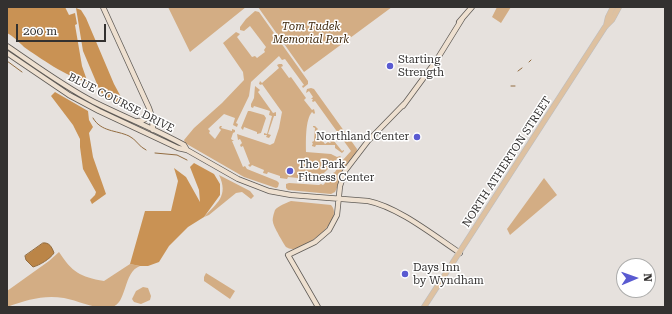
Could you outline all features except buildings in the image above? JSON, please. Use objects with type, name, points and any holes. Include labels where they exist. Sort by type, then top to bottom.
[{"type":"main road","points":[[103,7],[149,108],[152,117],[152,135]]},
{"type":"main road","points":[[318,307],[288,255],[315,242],[326,234],[335,219],[341,182],[345,172],[368,141],[404,104],[472,7]]},
{"type":"main road","name":"NORTH ATHERTON STREET","points":[[605,27],[613,7]]},
{"type":"main road","name":"NORTH ATHERTON STREET","points":[[424,307],[605,27],[612,20],[619,7]]},
{"type":"main road","name":"BLUE COURSE DRIVE","points":[[7,46],[76,92],[105,108],[153,128],[184,145],[188,150]]},
{"type":"main road","name":"BLUE COURSE DRIVE","points":[[7,53],[69,95],[99,111],[178,148],[188,150],[232,176],[259,188],[283,194],[368,201],[385,206],[460,253]]},
{"type":"main road","points":[[136,121],[147,117],[149,114],[149,108]]},
{"type":"green space","name":"Tom Tudek Memorial Park","points":[[168,7],[246,7],[190,52]]},
{"type":"green space","name":"Tom Tudek Memorial Park","points":[[258,7],[392,7],[304,72]]},
{"type":"green space","points":[[497,7],[511,7],[501,23],[492,17]]},
{"type":"green space","points":[[255,11],[259,12],[308,81],[308,84],[303,88],[302,86],[304,85],[285,59],[282,60],[279,56],[251,82],[249,96],[236,123],[238,124],[237,127],[233,125],[235,118],[224,114],[208,129],[210,131],[209,133],[215,139],[221,130],[219,128],[220,126],[222,126],[221,128],[232,131],[232,129],[235,130],[231,139],[234,141],[232,141],[243,167],[245,166],[247,169],[277,181],[279,183],[278,187],[276,188],[244,177],[185,143],[184,140],[194,128],[222,103],[244,80],[243,72],[223,43],[236,32],[240,34],[237,37],[252,57],[255,56],[257,58],[265,52],[264,50],[266,47],[250,26],[244,31],[240,30],[240,27],[246,19]]},
{"type":"green space","points":[[282,64],[283,66],[281,67],[289,78],[291,77],[306,98],[304,100],[312,110],[314,109],[315,113],[314,114],[312,112],[308,120],[306,152],[331,154],[341,157],[340,159],[337,158],[337,163],[335,165],[333,164],[317,180],[288,177],[287,179],[280,178],[280,176],[268,172],[267,174],[263,173],[264,170],[252,165],[250,167],[248,165],[250,164],[243,146],[241,147],[240,145],[242,143],[240,139],[238,140],[237,134],[270,145],[274,143],[282,112],[262,84],[259,84],[260,81],[262,83],[279,68],[277,65]]},
{"type":"green space","points":[[255,86],[260,90],[258,92],[273,113],[276,112],[276,116],[274,116],[268,134],[271,135],[269,138],[266,137],[267,135],[264,135],[264,133],[267,134],[272,116],[269,115],[270,111],[254,106],[253,108],[251,107],[254,98]]},
{"type":"green space","points":[[307,89],[314,89],[357,149],[355,156],[344,168],[335,192],[331,194],[288,190],[286,188],[286,184],[289,183],[323,185],[334,174],[333,173],[351,151],[315,101],[312,101],[313,99],[311,99],[313,97],[309,91],[306,93]]},
{"type":"green space","points":[[248,111],[264,115],[266,118],[261,133],[257,134],[257,132],[244,127],[243,130],[241,128]]},
{"type":"green space","points":[[313,126],[318,129],[316,131],[318,134],[320,133],[325,144],[328,142],[330,143],[330,140],[333,138],[336,139],[334,141],[342,151],[344,151],[342,153],[335,148],[335,145],[312,146],[315,128]]},
{"type":"green space","points":[[219,175],[250,191],[254,196],[251,199],[242,192],[236,193],[209,215],[204,217],[217,203],[222,194],[223,188]]},
{"type":"green space","points":[[544,178],[557,195],[510,235],[507,229]]},
{"type":"green space","points":[[291,201],[331,205],[334,211],[333,218],[329,226],[322,233],[298,248],[290,249],[286,247],[273,224],[273,216],[275,210]]},
{"type":"green space","points":[[59,252],[68,264],[77,272],[89,278],[104,281],[130,264],[140,266],[135,269],[131,275],[117,305],[112,307],[106,308],[88,305],[70,299],[49,297],[28,300],[7,307],[7,291],[49,261]]},
{"type":"green space","points":[[206,273],[235,291],[230,299],[204,281]]},
{"type":"green space","points":[[143,287],[148,288],[151,296],[150,300],[141,304],[134,302],[132,299],[136,291]]},
{"type":"shaded area","points":[[7,7],[65,7],[69,15],[75,13],[77,24],[75,25],[82,66],[90,89],[88,89],[85,81],[71,76],[54,67],[24,47],[14,37],[7,33]]},
{"type":"shaded area","points":[[76,8],[81,10],[86,18],[114,84],[128,110],[105,97],[100,91],[83,51]]},
{"type":"shaded area","points":[[55,92],[88,111],[89,120],[93,127],[89,133],[93,157],[106,194],[92,204],[90,200],[96,192],[83,169],[80,139],[73,125],[51,96]]},
{"type":"shaded area","points":[[194,163],[214,174],[220,184],[220,195],[204,217],[188,227],[169,246],[159,262],[148,266],[130,264],[145,211],[171,211],[178,181],[174,168],[186,177],[200,202],[199,190],[190,167]]},
{"type":"shaded area","points":[[43,243],[50,245],[54,253],[45,262],[33,267],[26,260],[25,256]]},
{"type":"waterway","points":[[7,61],[22,72]]},
{"type":"waterway","points":[[518,71],[522,68]]},
{"type":"waterway","points":[[93,118],[100,126],[131,137],[146,150]]},
{"type":"waterway","points":[[155,153],[177,155],[187,160]]},
{"type":"place","name":"Starting Strength","points":[[390,66]]},
{"type":"place","name":"Northland Center","points":[[417,137]]},
{"type":"place","name":"The Park Fitness Center","points":[[290,171]]},
{"type":"place","name":"Days Inn by Wyndham","points":[[405,274]]}]
